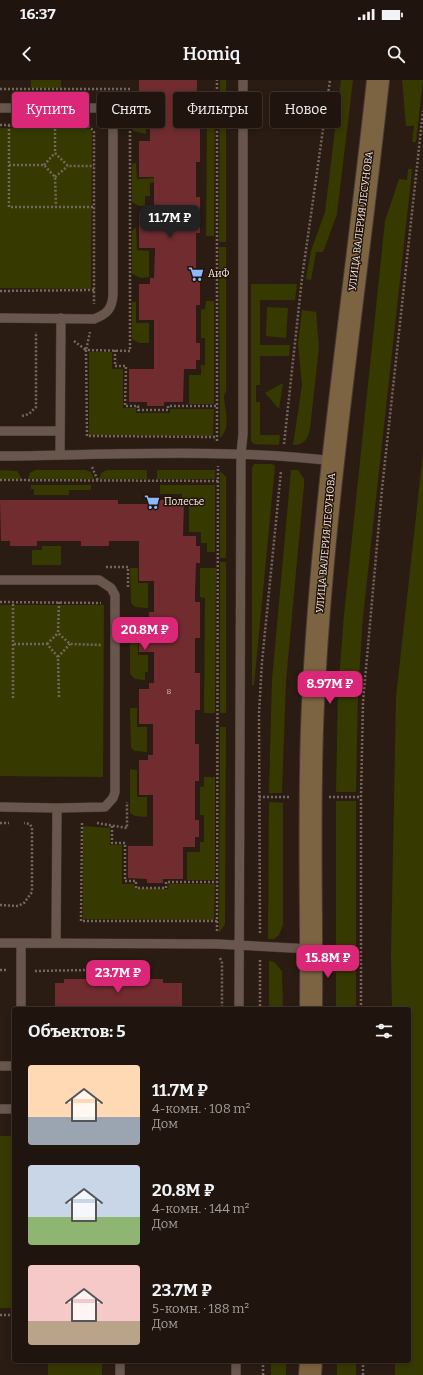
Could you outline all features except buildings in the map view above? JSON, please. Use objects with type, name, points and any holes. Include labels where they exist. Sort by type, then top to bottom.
[{"type":"main road","name":"УЛИЦА ВАЛЕРИЯ ЛЕСУНОВА","points":[[311,1007],[313,705],[320,592],[378,80]]},
{"type":"main road","points":[[310,1363],[310,1375]]},
{"type":"lane","points":[[239,1007],[241,454],[243,434],[243,80]]},
{"type":"lane","points":[[0,108],[100,108],[108,113],[113,121],[113,304],[104,315],[94,319],[0,318]]},
{"type":"lane","points":[[60,456],[61,318]]},
{"type":"lane","points":[[0,431],[60,431]]},
{"type":"lane","points":[[0,456],[241,454],[334,461]]},
{"type":"lane","points":[[0,580],[99,580],[111,588],[115,595],[115,792],[110,803],[105,807],[97,808],[0,807]]},
{"type":"lane","points":[[56,943],[57,808]]},
{"type":"lane","points":[[0,943],[216,944],[312,949]]},
{"type":"lane","points":[[21,943],[21,1007]]},
{"type":"lane","points":[[0,1066],[12,1066]]},
{"type":"lane","points":[[0,1109],[12,1109]]},
{"type":"lane","points":[[120,1363],[120,1375]]},
{"type":"lane","points":[[236,1363],[236,1375]]},
{"type":"path","points":[[217,80],[216,406],[218,481],[216,956],[222,963],[222,1007]]},
{"type":"path","points":[[260,1007],[259,714],[262,662],[302,278],[330,80]]},
{"type":"path","points":[[361,1007],[361,797],[363,702],[382,489],[423,111]]},
{"type":"path","points":[[0,125],[9,125],[9,207],[94,207]]},
{"type":"path","points":[[28,332],[61,332],[86,350],[94,319],[94,134],[92,128],[89,126]]},
{"type":"path","points":[[9,165],[44,165],[55,154],[55,128]]},
{"type":"path","points":[[55,154],[68,166]]},
{"type":"path","points":[[44,165],[55,177],[56,207]]},
{"type":"path","points":[[55,177],[68,166],[94,166]]},
{"type":"path","points":[[0,291],[94,290]]},
{"type":"path","points":[[16,416],[29,414],[36,407],[36,332]]},
{"type":"path","points":[[115,350],[115,366],[126,366],[125,406],[138,406],[138,410],[168,410],[168,406],[216,406]]},
{"type":"path","points":[[0,480],[218,481]]},
{"type":"path","points":[[0,602],[106,603]]},
{"type":"path","points":[[13,602],[13,698]]},
{"type":"path","points":[[14,644],[47,644],[58,633],[59,602]]},
{"type":"path","points":[[58,633],[70,644],[106,645]]},
{"type":"path","points":[[47,644],[58,657],[59,697]]},
{"type":"path","points":[[58,657],[70,644]]},
{"type":"path","points":[[81,823],[97,808]]},
{"type":"path","points":[[0,823],[13,823]]},
{"type":"path","points":[[0,906],[18,906],[24,903],[32,892],[32,828],[30,824],[19,823]]},
{"type":"path","points":[[112,826],[112,843],[125,843],[125,881],[136,881],[136,888],[166,888],[166,882],[216,882]]},
{"type":"path","points":[[0,970],[88,970]]},
{"type":"path","points":[[0,1315],[12,1315]]},
{"type":"path","points":[[262,1375],[263,1363]]},
{"type":"path","points":[[363,1363],[363,1375]]},
{"type":"shaded area","points":[[31,80],[61,80],[61,88],[31,88]]},
{"type":"shaded area","points":[[220,80],[226,80],[226,92],[220,92]]},
{"type":"shaded area","points":[[341,80],[353,80],[337,214],[323,252],[316,252],[311,280],[306,279],[311,251],[325,212],[335,128],[341,128],[341,92],[340,92]]},
{"type":"shaded area","points":[[402,80],[423,80],[416,142],[412,142],[414,126],[406,126]]},
{"type":"shaded area","points":[[202,91],[215,91],[215,92]]},
{"type":"shaded area","points":[[0,128],[90,129],[92,133],[91,289],[0,288]]},
{"type":"shaded area","points":[[133,128],[146,128],[146,134],[133,131]]},
{"type":"shaded area","points":[[207,128],[215,128],[214,236],[206,236]]},
{"type":"shaded area","points":[[220,128],[226,128],[226,242],[219,242]]},
{"type":"shaded area","points":[[136,163],[137,179],[154,178],[154,182],[150,183],[150,196],[145,196],[145,206],[139,206],[132,202],[132,165]]},
{"type":"shaded area","points":[[408,169],[412,169],[411,180],[363,617],[358,693],[356,792],[336,792],[338,692],[344,615],[385,221],[399,179],[407,180]]},
{"type":"shaded area","points":[[135,228],[137,250],[149,251],[149,277],[141,278],[132,274],[132,231]]},
{"type":"shaded area","points":[[219,247],[226,247],[226,392],[224,395],[227,423],[224,434],[220,438]]},
{"type":"shaded area","points":[[251,284],[297,284],[295,300],[260,300],[260,345],[290,345],[289,356],[260,356],[260,385],[256,385],[256,402],[260,402],[260,435],[280,435],[279,445],[254,444],[251,441]]},
{"type":"shaded area","points":[[206,301],[214,301],[214,404],[189,404],[189,375],[201,375],[201,365],[205,365],[205,338],[201,338],[201,310],[205,309]]},
{"type":"shaded area","points":[[132,302],[136,302],[136,323],[149,323],[149,343],[139,343],[132,339]]},
{"type":"shaded area","points":[[267,307],[288,308],[286,338],[266,336]]},
{"type":"shaded area","points":[[302,310],[316,312],[319,347],[309,433],[303,443],[293,445],[302,385],[298,344]]},
{"type":"shaded area","points":[[89,352],[112,352],[112,369],[123,369],[123,408],[136,408],[136,413],[170,413],[170,409],[214,409],[213,436],[89,435]]},
{"type":"shaded area","points":[[283,383],[279,409],[265,393]]},
{"type":"shaded area","points":[[423,453],[423,1375],[395,1375],[395,1363],[411,1363],[411,1007],[392,1007],[391,955],[396,697]]},
{"type":"shaded area","points":[[254,464],[272,464],[275,466],[254,685],[252,685],[252,468]]},
{"type":"shaded area","points":[[0,470],[17,471],[22,479],[0,479]]},
{"type":"shaded area","points":[[35,470],[85,470],[91,472],[94,479],[28,479],[30,473]]},
{"type":"shaded area","points":[[107,470],[147,470],[147,479],[99,479],[101,473]]},
{"type":"shaded area","points":[[157,470],[215,470],[215,479],[157,479]]},
{"type":"shaded area","points":[[291,470],[298,470],[304,479],[304,485],[286,681],[282,793],[269,793],[272,680]]},
{"type":"shaded area","points":[[220,471],[226,477],[226,558],[220,558]]},
{"type":"shaded area","points":[[31,485],[91,485],[91,490],[69,490],[69,495],[34,495],[34,489],[31,489]]},
{"type":"shaded area","points":[[160,485],[215,485],[215,552],[207,552],[207,543],[201,543],[201,532],[189,532],[189,501],[182,500],[182,494],[160,494]]},
{"type":"shaded area","points":[[42,546],[61,546],[61,565],[32,565],[32,550],[42,550]]},
{"type":"shaded area","points":[[220,562],[226,562],[226,713],[220,713]]},
{"type":"shaded area","points":[[130,568],[138,568],[138,583],[148,583],[148,608],[135,607],[131,603]]},
{"type":"shaded area","points":[[200,568],[216,568],[215,713],[204,713],[205,598],[200,597]]},
{"type":"shaded area","points":[[0,605],[104,605],[103,777],[0,776]]},
{"type":"shaded area","points":[[130,639],[138,639],[138,655],[148,655],[148,672],[145,672],[145,680],[135,679],[130,674]]},
{"type":"shaded area","points":[[130,708],[137,708],[137,727],[147,727],[147,752],[135,751],[131,748]]},
{"type":"shaded area","points":[[220,727],[226,727],[225,924],[219,933]]},
{"type":"shaded area","points":[[130,769],[137,770],[137,797],[147,797],[147,817],[135,816],[130,813]]},
{"type":"shaded area","points":[[204,777],[215,777],[215,880],[187,880],[187,852],[200,852],[200,842],[204,842],[204,815],[200,815],[200,787],[204,786]]},
{"type":"shaded area","points":[[336,801],[356,801],[356,1007],[336,1007]]},
{"type":"shaded area","points":[[269,802],[283,803],[283,925],[279,935],[274,939],[268,939]]},
{"type":"shaded area","points":[[83,826],[110,828],[110,845],[122,845],[122,884],[134,884],[134,888],[168,889],[169,884],[215,884],[214,920],[83,919]]},
{"type":"shaded area","points":[[269,961],[274,962],[282,971],[283,1007],[269,1007]]},
{"type":"shaded area","points":[[0,1136],[12,1136],[12,1308],[0,1308]]},
{"type":"shaded area","points":[[48,1363],[102,1363],[102,1375],[48,1375]]},
{"type":"shaded area","points":[[271,1363],[286,1363],[286,1375],[271,1375]]},
{"type":"shaded area","points":[[337,1363],[356,1363],[356,1375],[337,1375]]},
{"type":"place","name":"АиФ","points":[[196,274]]},
{"type":"place","name":"Полесье","points":[[152,502]]}]
